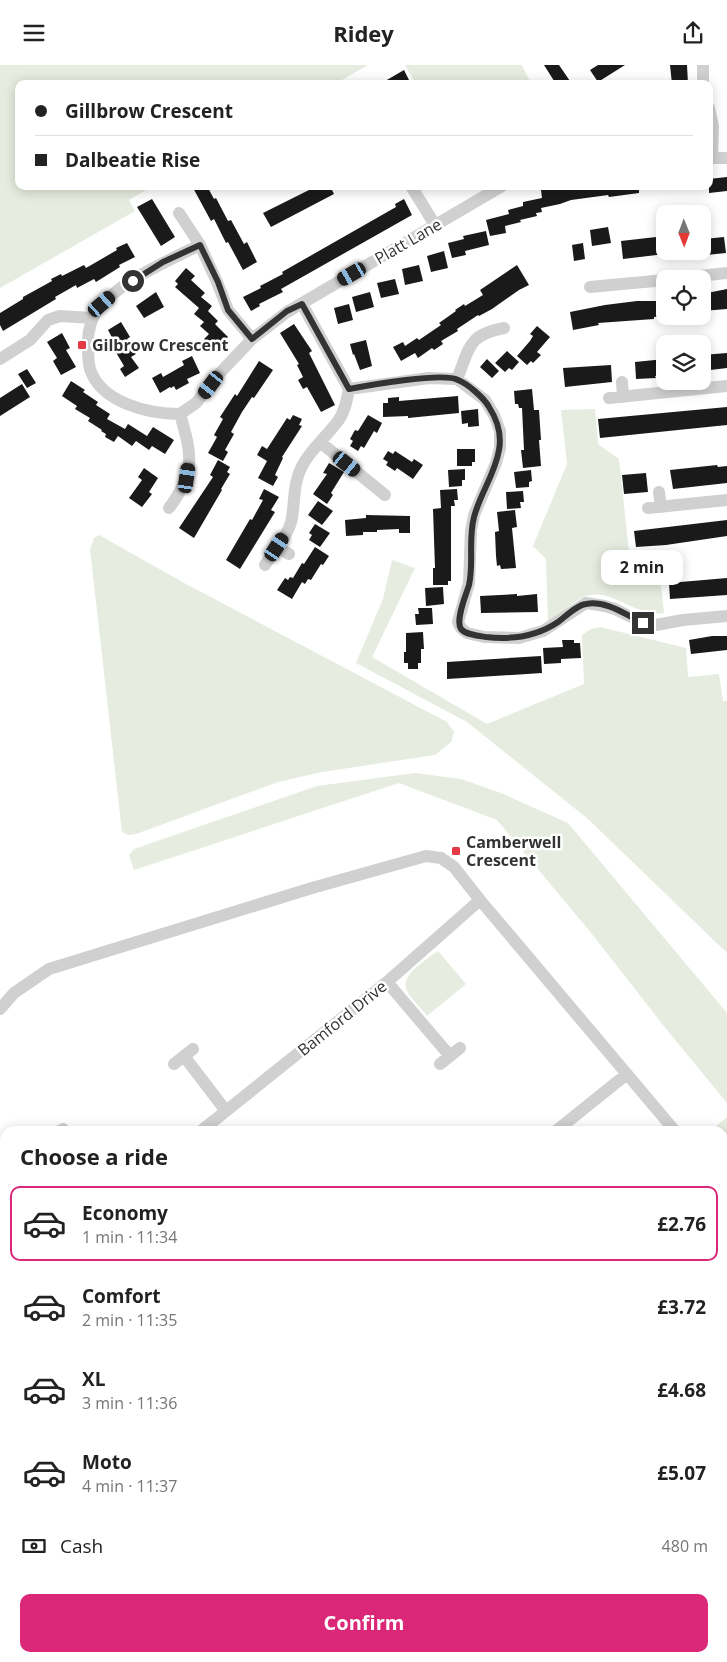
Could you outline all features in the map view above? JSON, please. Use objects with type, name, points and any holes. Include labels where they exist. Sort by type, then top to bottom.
[{"type":"street","points":[[703,65],[703,80]]},
{"type":"street","points":[[713,158],[727,158]]},
{"type":"street","points":[[413,190],[435,225]]},
{"type":"street","name":"Platt Lane","points":[[180,415],[196,403],[218,375],[252,339],[287,311],[495,190]]},
{"type":"street","points":[[179,213],[200,245],[218,282],[228,310],[252,339]]},
{"type":"street","points":[[169,508],[182,490],[187,478],[190,461],[186,435],[180,415],[133,408],[116,399],[101,385],[90,369],[87,341],[92,318],[102,304],[117,291],[163,262],[200,245]]},
{"type":"street","points":[[711,275],[727,273]]},
{"type":"street","points":[[590,287],[604,281],[656,280]]},
{"type":"street","points":[[265,565],[292,520],[293,493],[302,465],[339,420],[346,405],[349,389],[302,304]]},
{"type":"street","points":[[0,359],[30,341],[48,320],[60,316],[92,318]]},
{"type":"street","points":[[457,379],[471,346],[477,337],[487,331],[504,328]]},
{"type":"street","points":[[349,389],[429,378],[457,379],[485,401],[494,415],[500,431],[500,448],[496,463],[474,515],[471,531],[469,583],[458,622],[466,633],[484,637],[519,638],[544,631],[586,603],[610,607],[643,623],[656,625],[683,620],[727,616]]},
{"type":"street","points":[[622,382],[623,397]]},
{"type":"street","points":[[609,398],[727,386]]},
{"type":"street","points":[[320,442],[371,489],[385,495]]},
{"type":"street","points":[[659,492],[661,507]]},
{"type":"street","points":[[648,508],[727,499]]},
{"type":"street","points":[[277,547],[289,554]]},
{"type":"street","points":[[0,1009],[14,993],[49,969],[312,888],[426,856],[441,858],[454,867],[480,901],[671,1126]]},
{"type":"street","name":"Bamford Drive","points":[[208,1126],[387,982],[480,901]]},
{"type":"street","points":[[387,982],[450,1056]]},
{"type":"street","points":[[183,1056],[226,1111]]},
{"type":"street","points":[[562,1126],[627,1074]]},
{"type":"shaded area","points":[[0,65],[368,65],[342,80],[15,80],[15,190],[146,190],[129,200],[135,211],[0,288]]},
{"type":"shaded area","points":[[405,65],[522,65],[529,80],[414,80]]},
{"type":"shaded area","points":[[595,409],[598,444],[619,459],[629,552],[660,576],[664,613],[644,611],[608,596],[590,595],[573,603],[548,622],[546,559],[533,546],[567,464],[561,410]]},
{"type":"shaded area","points":[[99,535],[186,584],[447,722],[454,732],[451,742],[435,755],[322,772],[278,782],[136,834],[128,835],[122,832],[90,549],[94,538]]},
{"type":"shaded area","points":[[392,560],[415,568],[372,657],[487,724],[584,684],[582,635],[591,629],[600,627],[686,648],[688,677],[719,674],[723,701],[727,701],[727,953],[588,819],[467,722],[356,663],[383,599]]},
{"type":"shaded area","points":[[415,773],[461,779],[501,793],[568,823],[727,1013],[727,1103],[592,934],[497,820],[399,783],[134,870],[129,855],[134,849],[317,786]]},
{"type":"shaded area","points":[[438,951],[466,984],[427,1016],[409,995],[406,982],[417,966]]},
{"type":"shaded area","points":[[727,1117],[727,1126],[716,1126]]},
{"type":"building","points":[[544,65],[559,65],[569,80],[553,80]]},
{"type":"building","points":[[598,65],[625,65],[601,80],[597,80],[590,70]]},
{"type":"building","points":[[670,65],[687,65],[688,80],[672,80]]},
{"type":"building","points":[[404,70],[409,80],[387,80]]},
{"type":"building","points":[[727,177],[727,191],[709,193],[709,190],[713,190],[713,179]]},
{"type":"building","points":[[194,190],[209,190],[214,199],[216,198],[228,221],[231,220],[244,244],[247,242],[257,262],[243,270],[214,219],[211,221]]},
{"type":"building","points":[[309,190],[332,190],[334,194],[271,227],[263,213]]},
{"type":"building","points":[[541,190],[639,190],[639,193],[571,200],[541,208],[542,212],[536,213],[537,216],[505,226],[506,233],[490,236],[486,220],[509,214],[508,210],[523,206],[523,202],[542,198]]},
{"type":"building","points":[[152,199],[175,237],[161,246],[137,207]]},
{"type":"building","points":[[404,199],[412,215],[281,289],[283,292],[259,304],[260,306],[251,311],[243,297],[283,274],[282,272],[396,207],[395,204]]},
{"type":"building","points":[[608,227],[611,243],[592,246],[590,230]]},
{"type":"building","points":[[486,231],[489,245],[465,251],[466,255],[452,258],[448,243],[464,239],[463,236]]},
{"type":"building","points":[[656,237],[656,255],[623,259],[621,241]]},
{"type":"building","points":[[724,237],[726,253],[711,254],[711,238]]},
{"type":"building","points":[[127,243],[135,257],[119,265],[120,267],[96,282],[94,279],[77,288],[76,285],[3,331],[0,325],[0,313],[23,299],[23,297],[52,281],[51,279],[61,274],[62,276],[84,265],[86,268]]},
{"type":"building","points":[[583,243],[585,259],[574,261],[572,245]]},
{"type":"building","points":[[444,251],[448,268],[431,272],[427,256]]},
{"type":"building","points":[[419,265],[423,281],[405,285],[402,269]]},
{"type":"building","points":[[517,265],[529,285],[457,329],[458,331],[441,341],[443,344],[434,350],[432,348],[418,358],[415,353],[401,361],[393,347],[403,342],[405,346],[417,338],[419,340],[441,325],[439,323],[455,310],[483,295],[480,290]]},
{"type":"building","points":[[186,268],[195,276],[191,280],[205,293],[201,297],[212,306],[208,311],[218,321],[215,324],[228,337],[216,350],[204,339],[209,334],[200,326],[204,322],[194,314],[199,308],[175,287],[178,284],[175,281]]},
{"type":"building","points":[[395,279],[399,294],[381,298],[377,283]]},
{"type":"building","points":[[727,289],[727,309],[711,310],[711,292]]},
{"type":"building","points":[[156,292],[164,307],[144,318],[136,306]]},
{"type":"building","points":[[370,292],[374,307],[356,312],[352,297]]},
{"type":"building","points":[[656,301],[656,317],[654,319],[598,323],[599,325],[573,330],[570,312],[605,305]]},
{"type":"building","points":[[349,304],[353,320],[338,324],[334,308]]},
{"type":"building","points":[[121,322],[130,337],[127,339],[136,354],[131,357],[139,368],[125,377],[120,369],[124,366],[114,349],[117,347],[108,330]]},
{"type":"building","points":[[294,324],[312,351],[309,353],[335,405],[321,412],[307,387],[303,389],[298,380],[303,377],[297,365],[299,364],[280,333]]},
{"type":"building","points":[[537,326],[550,337],[537,352],[541,355],[533,363],[531,361],[527,365],[517,356],[530,341],[533,336],[530,334]]},
{"type":"building","points":[[62,333],[70,348],[66,350],[76,367],[61,375],[53,361],[57,358],[47,342]]},
{"type":"building","points":[[366,340],[372,366],[360,370],[350,344]]},
{"type":"building","points":[[507,351],[519,362],[512,370],[509,368],[505,372],[495,363]]},
{"type":"building","points":[[727,353],[727,368],[711,370],[711,354]]},
{"type":"building","points":[[192,356],[200,373],[187,379],[189,383],[176,390],[174,386],[160,393],[152,378],[161,373],[163,377],[184,365],[182,361]]},
{"type":"building","points":[[487,359],[499,371],[492,378],[480,367]]},
{"type":"building","points":[[656,360],[656,378],[636,379],[635,362]]},
{"type":"building","points":[[259,361],[273,370],[254,398],[252,397],[231,432],[234,434],[225,450],[228,452],[223,461],[208,453],[217,437],[214,435],[223,419],[220,417],[235,394],[237,396]]},
{"type":"building","points":[[611,365],[612,382],[565,387],[563,368]]},
{"type":"building","points":[[27,369],[36,383],[27,388],[18,374]]},
{"type":"building","points":[[71,381],[98,402],[96,405],[110,414],[107,419],[125,429],[128,424],[147,436],[153,427],[174,440],[165,454],[152,446],[149,450],[136,441],[132,446],[118,436],[114,442],[105,437],[106,434],[102,430],[88,421],[90,418],[75,409],[77,406],[62,396]]},
{"type":"building","points":[[22,384],[30,397],[0,416],[0,398]]},
{"type":"building","points":[[532,389],[534,410],[539,410],[541,466],[523,468],[521,450],[524,450],[522,408],[515,404],[514,391]]},
{"type":"building","points":[[458,396],[459,413],[408,418],[408,416],[383,417],[383,403],[388,403],[388,398],[399,397],[399,401]]},
{"type":"building","points":[[727,407],[727,425],[600,438],[598,419]]},
{"type":"building","points":[[478,409],[479,426],[468,427],[468,423],[462,424],[461,411]]},
{"type":"building","points":[[293,415],[302,419],[299,425],[302,426],[282,457],[275,475],[278,477],[273,486],[258,478],[267,461],[257,455],[262,446],[267,449],[287,418],[290,420]]},
{"type":"building","points":[[368,415],[382,423],[377,433],[374,431],[364,448],[361,446],[358,451],[350,446],[353,441],[350,439],[355,430],[358,431]]},
{"type":"building","points":[[457,449],[475,449],[475,462],[472,462],[472,466],[457,466]]},
{"type":"building","points":[[388,451],[393,454],[395,451],[412,462],[414,459],[423,465],[413,479],[397,468],[395,471],[386,465],[388,462],[383,459]]},
{"type":"building","points":[[218,460],[230,467],[227,472],[230,474],[194,538],[179,528],[213,477],[210,475]]},
{"type":"building","points":[[329,463],[344,472],[331,493],[333,495],[327,504],[313,494],[327,474],[323,473]]},
{"type":"building","points":[[717,465],[718,467],[727,466],[727,483],[673,489],[670,470]]},
{"type":"building","points":[[144,468],[158,478],[149,492],[152,494],[142,507],[129,498],[142,480],[138,477]]},
{"type":"building","points":[[465,469],[465,480],[462,480],[462,486],[449,487],[448,470]]},
{"type":"building","points":[[531,470],[532,481],[529,482],[529,487],[516,488],[514,472]]},
{"type":"building","points":[[646,473],[648,492],[624,494],[622,475]]},
{"type":"building","points":[[264,489],[279,497],[271,510],[275,512],[240,569],[226,560],[263,500],[259,499]]},
{"type":"building","points":[[457,489],[458,500],[454,500],[455,506],[451,506],[451,581],[448,581],[448,585],[433,585],[433,568],[435,568],[433,509],[441,508],[440,490]]},
{"type":"building","points":[[523,491],[524,502],[520,502],[521,508],[507,509],[506,492]]},
{"type":"building","points":[[318,501],[333,511],[322,525],[308,515]]},
{"type":"building","points":[[515,510],[517,527],[512,528],[516,568],[501,569],[500,565],[497,566],[496,556],[495,532],[499,531],[497,512]]},
{"type":"building","points":[[366,515],[410,516],[410,533],[399,533],[399,529],[377,530],[377,532],[363,532],[363,535],[346,536],[345,520],[366,518]]},
{"type":"building","points":[[727,520],[727,536],[666,545],[636,547],[634,531]]},
{"type":"building","points":[[315,524],[330,533],[320,547],[309,540],[312,535],[309,533]]},
{"type":"building","points":[[315,547],[329,556],[323,565],[321,564],[311,580],[308,579],[305,584],[302,582],[292,599],[277,590],[285,578],[288,580],[290,577],[293,578]]},
{"type":"building","points":[[727,578],[727,595],[670,599],[669,583]]},
{"type":"building","points":[[443,587],[444,604],[426,606],[425,588]]},
{"type":"building","points":[[517,594],[517,596],[537,594],[538,612],[481,613],[480,596]]},
{"type":"building","points":[[418,608],[432,608],[433,624],[416,625],[415,614],[419,614]]},
{"type":"building","points":[[423,632],[424,649],[421,649],[421,663],[418,663],[418,669],[408,669],[408,663],[404,663],[406,633]]},
{"type":"building","points":[[712,636],[727,636],[727,650],[691,654],[689,640]]},
{"type":"building","points":[[562,640],[574,640],[574,643],[580,643],[581,658],[561,659],[561,663],[544,664],[543,648],[563,647]]},
{"type":"building","points":[[541,656],[542,673],[447,679],[447,662]]},
{"type":"place","name":"Gilbrow Crescent","points":[[82,345]]},
{"type":"place","name":"Camberwell Crescent","points":[[456,851]]},
{"type":"route","points":[[133,281],[163,262],[200,245],[218,282],[228,310],[252,339],[287,311],[302,304],[349,389],[429,378],[457,379],[485,401],[494,415],[500,431],[500,448],[488,484],[474,515],[471,531],[469,583],[458,622],[466,633],[504,639],[533,635],[544,631],[586,603],[605,605],[643,623]]}]
